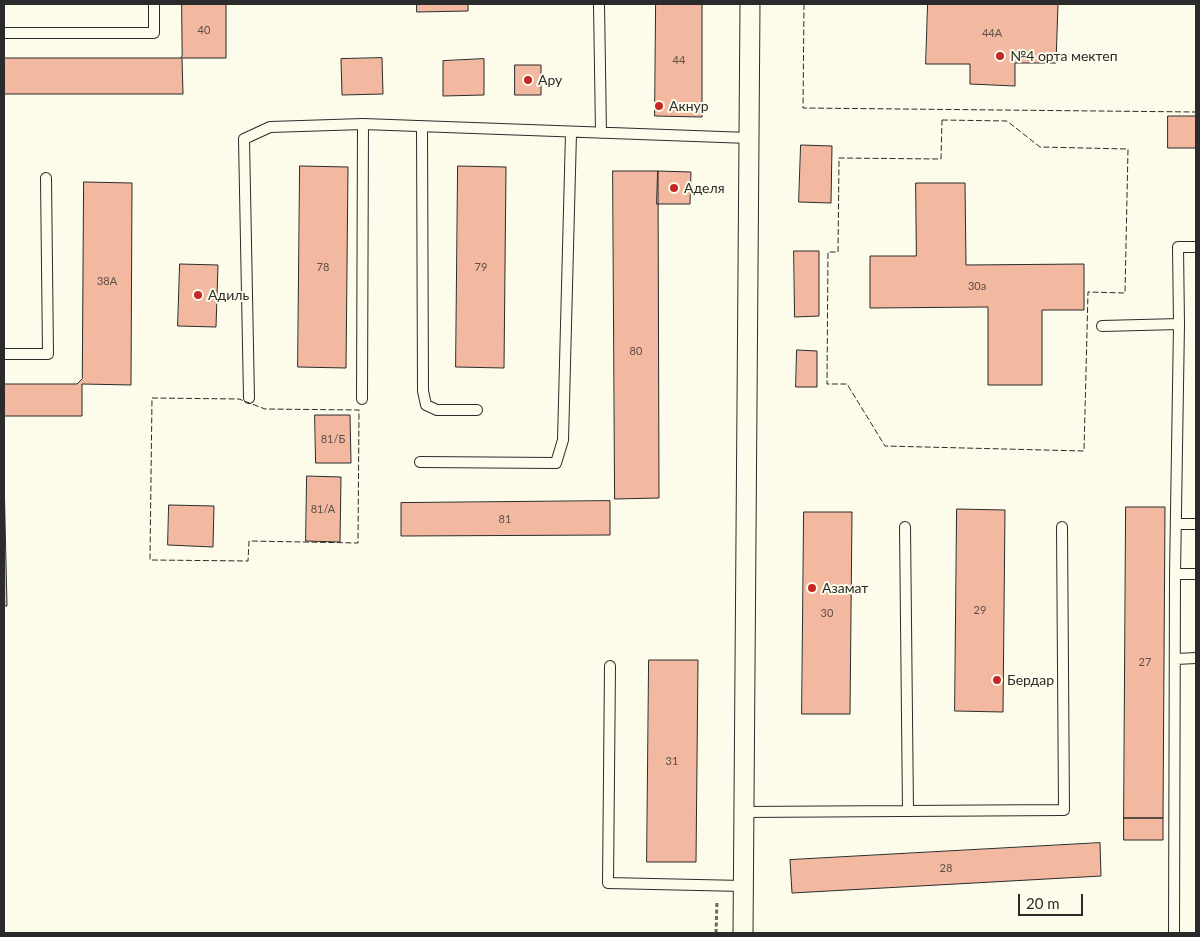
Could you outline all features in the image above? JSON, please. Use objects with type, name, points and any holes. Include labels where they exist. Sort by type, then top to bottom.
[{"type":"street","points":[[742,933],[750,4]]},
{"type":"lane","points":[[4,33],[154,33],[154,4]]},
{"type":"lane","points":[[599,4],[601,133]]},
{"type":"lane","points":[[249,398],[244,139],[270,127],[363,124],[749,138]]},
{"type":"lane","points":[[362,398],[363,124]]},
{"type":"lane","points":[[422,127],[423,391],[426,405],[437,410],[477,410]]},
{"type":"lane","points":[[420,462],[556,463],[563,440],[571,132]]},
{"type":"lane","points":[[4,354],[48,354],[46,178]]},
{"type":"lane","points":[[1174,933],[1178,247],[1196,247]]},
{"type":"lane","points":[[1102,326],[1179,324]]},
{"type":"lane","points":[[1177,524],[1196,524]]},
{"type":"lane","points":[[905,527],[908,811]]},
{"type":"lane","points":[[744,812],[1064,810],[1062,527]]},
{"type":"lane","points":[[1175,574],[1196,574]]},
{"type":"lane","points":[[1176,659],[1196,658]]},
{"type":"lane","points":[[610,666],[608,883],[743,886]]},
{"type":"path","points":[[716,933],[717,886]]},
{"type":"building","points":[[182,4],[226,4],[226,58],[182,58],[183,94],[4,94],[4,58],[181,58]]},
{"type":"building","points":[[417,4],[468,4],[468,11],[417,12]]},
{"type":"building","points":[[656,4],[702,4],[702,117],[655,116]]},
{"type":"building","points":[[928,4],[1058,4],[1056,63],[1015,63],[1015,86],[970,84],[970,64],[926,64]]},
{"type":"building","points":[[382,58],[383,94],[342,95],[341,59]]},
{"type":"building","points":[[484,59],[484,95],[443,96],[443,61]]},
{"type":"building","name":"Ару","points":[[515,65],[541,65],[541,95],[515,95]]},
{"type":"building","points":[[1168,116],[1196,116],[1196,148],[1168,148]]},
{"type":"building","points":[[801,145],[832,146],[831,203],[799,202]]},
{"type":"building","points":[[300,166],[348,167],[346,368],[298,367]]},
{"type":"building","points":[[458,166],[506,167],[504,368],[456,367]]},
{"type":"building","points":[[613,171],[658,171],[659,498],[615,499]]},
{"type":"building","name":"Аделя","points":[[658,171],[691,172],[690,204],[657,204]]},
{"type":"building","points":[[84,182],[132,183],[131,385],[82,384],[82,416],[4,416],[4,384],[77,384],[82,379]]},
{"type":"building","points":[[916,183],[965,183],[966,265],[1084,264],[1084,310],[1042,310],[1042,385],[988,385],[988,307],[870,308],[870,256],[916,256]]},
{"type":"building","points":[[794,251],[819,251],[819,316],[795,317]]},
{"type":"building","name":"Адиль","points":[[180,264],[218,265],[216,327],[178,326]]},
{"type":"building","points":[[797,350],[817,351],[817,387],[796,387]]},
{"type":"building","points":[[315,415],[350,415],[351,463],[316,463]]},
{"type":"building","points":[[307,476],[341,477],[340,542],[306,541]]},
{"type":"building","points":[[4,477],[7,606],[4,606]]},
{"type":"building","points":[[610,501],[610,535],[401,536],[401,503]]},
{"type":"building","points":[[169,505],[214,506],[213,547],[168,545]]},
{"type":"building","points":[[1126,507],[1165,507],[1163,818],[1124,818]]},
{"type":"building","points":[[957,509],[1005,510],[1003,712],[955,711]]},
{"type":"building","points":[[804,512],[852,512],[850,714],[802,714]]},
{"type":"building","points":[[649,660],[698,660],[696,862],[647,862]]},
{"type":"building","points":[[1124,818],[1163,818],[1163,840],[1124,840]]},
{"type":"building","points":[[1100,843],[1101,876],[792,893],[790,860]]},
{"type":"fence","points":[[804,4],[803,108],[1196,112]]},
{"type":"fence","points":[[942,120],[1007,121],[1040,147],[1128,149],[1125,293],[1088,292],[1084,451],[885,446],[847,384],[827,384],[828,252],[838,252],[839,158],[941,159],[942,120]]},
{"type":"fence","points":[[152,398],[239,399],[265,409],[359,410],[358,543],[249,541],[248,561],[150,560],[152,398]]},
{"type":"place","name":"№4 орта мектеп","points":[[1000,56]]},
{"type":"place","name":"Ару","points":[[528,80]]},
{"type":"place","name":"Акнур","points":[[659,106]]},
{"type":"place","name":"Аделя","points":[[674,188]]},
{"type":"place","name":"Адиль","points":[[198,295]]},
{"type":"place","name":"Азамат","points":[[812,588]]},
{"type":"place","name":"Бердар","points":[[997,680]]}]
